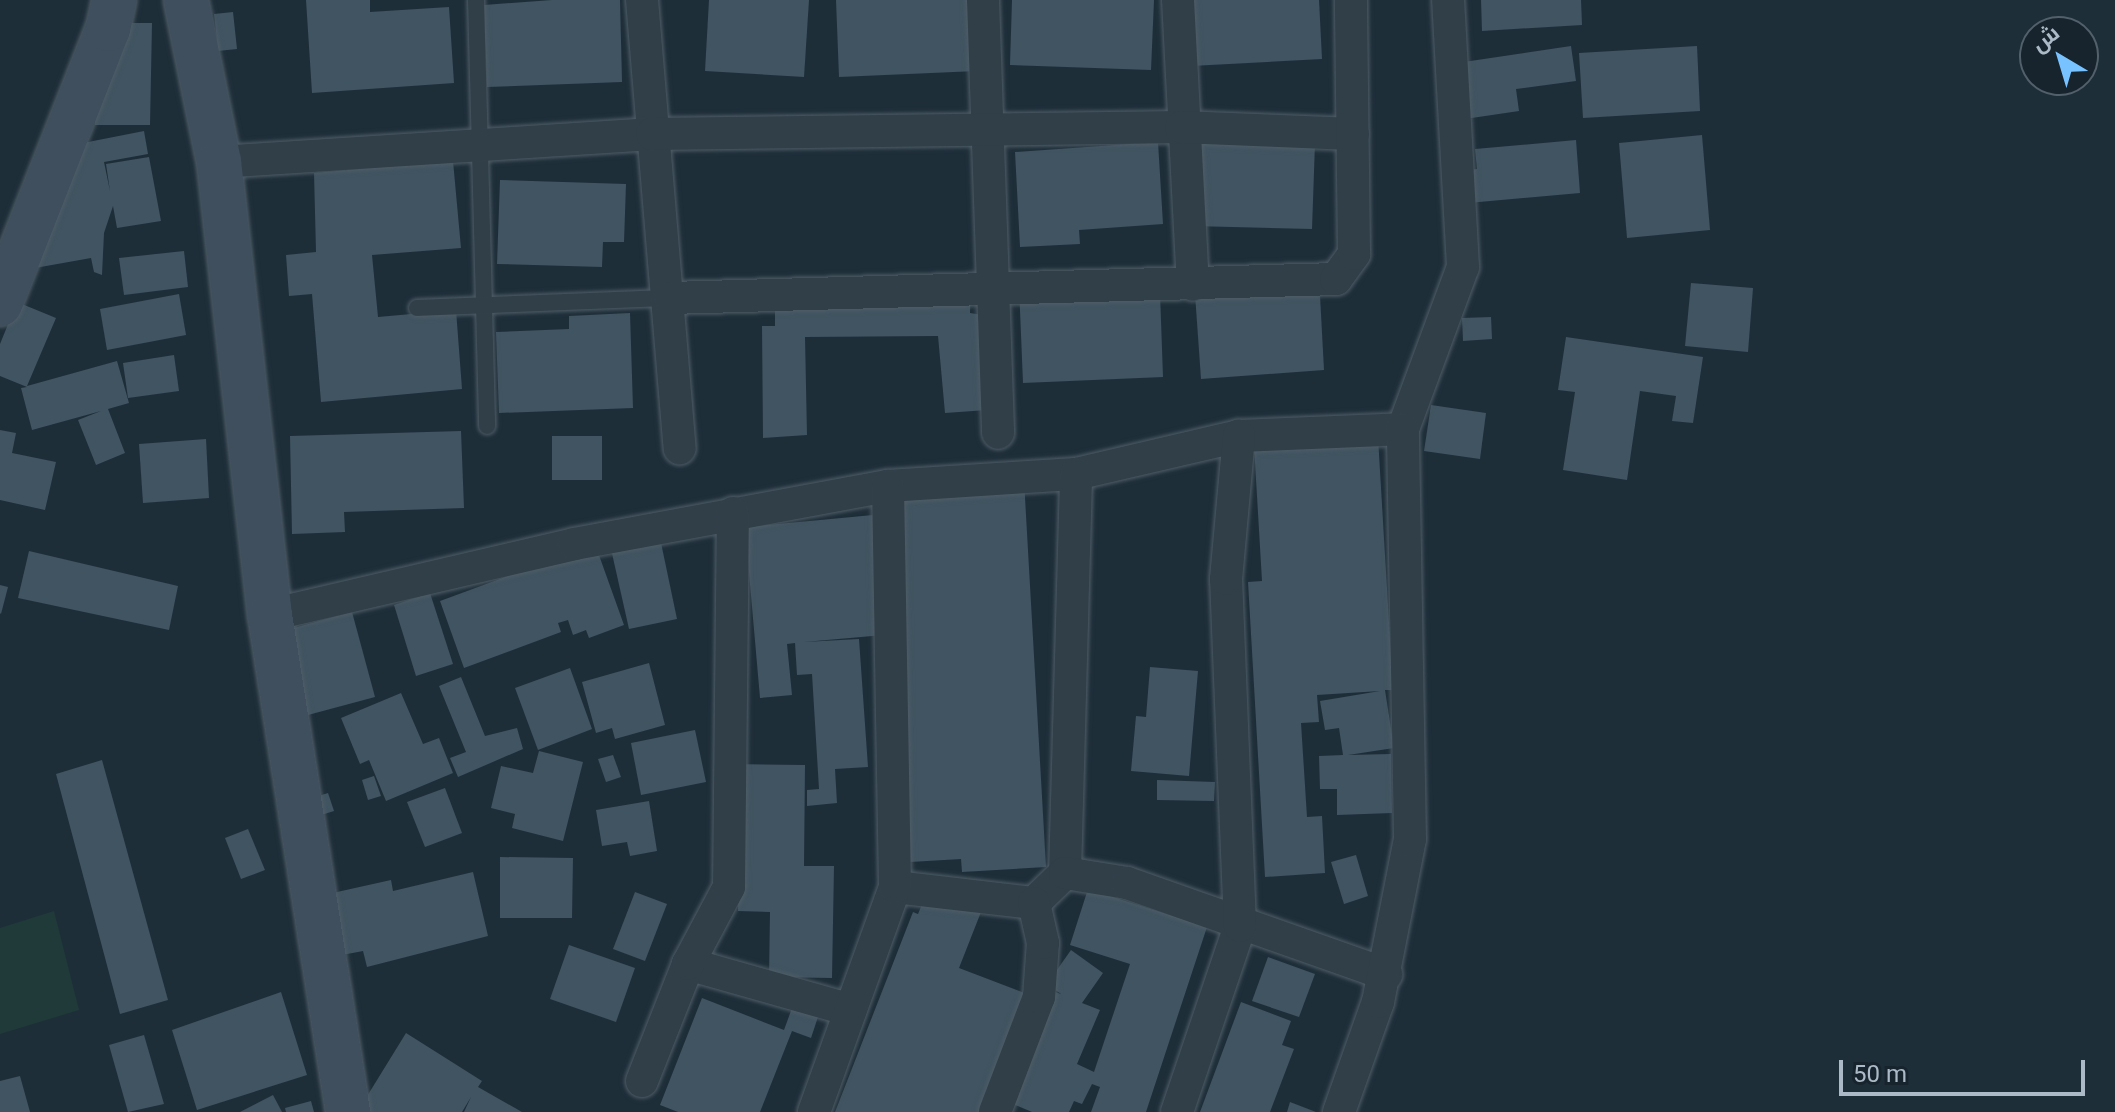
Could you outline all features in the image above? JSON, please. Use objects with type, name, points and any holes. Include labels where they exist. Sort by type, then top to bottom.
[{"type":"street","points":[[186,0],[219,162],[270,615],[348,1112]]},
{"type":"street","points":[[642,0],[652,134],[670,298],[680,448]]},
{"type":"street","points":[[983,0],[996,290],[998,433]]},
{"type":"street","points":[[1178,0],[1181,127],[1193,285]]},
{"type":"street","points":[[670,298],[1327,282],[1345,273],[1354,254],[1351,0]]},
{"type":"street","points":[[1339,1112],[1386,974],[1410,839],[1403,429],[1463,267],[1448,0]]},
{"type":"street","points":[[0,304],[119,10]]},
{"type":"street","points":[[219,162],[324,159],[482,143],[652,134],[1181,127],[1353,134]]},
{"type":"street","points":[[270,615],[733,513],[888,486],[1076,474],[1239,436],[1403,429]]},
{"type":"street","points":[[1177,1112],[1240,926],[1226,579],[1239,436]]},
{"type":"street","points":[[1034,903],[1065,873],[1076,474]]},
{"type":"street","points":[[814,1112],[895,887],[888,486]]},
{"type":"street","points":[[642,1081],[688,964],[729,887],[733,513]]},
{"type":"street","points":[[1065,873],[1127,883],[1240,926],[1386,974]]},
{"type":"street","points":[[895,887],[1034,903]]},
{"type":"street","points":[[995,1112],[1039,997],[1043,943],[1034,903]]},
{"type":"street","points":[[688,964],[851,1010]]},
{"type":"lane","points":[[476,0],[487,426]]},
{"type":"lane","points":[[417,308],[670,298]]},
{"type":"green space","points":[[54,911],[79,1010],[0,1034],[0,928]]},
{"type":"building","points":[[306,0],[370,0],[370,12],[449,7],[454,83],[312,93]]},
{"type":"building","points":[[552,0],[620,0],[622,82],[487,87],[484,5]]},
{"type":"building","points":[[709,0],[809,0],[804,77],[705,71]]},
{"type":"building","points":[[836,0],[973,0],[977,71],[839,77]]},
{"type":"building","points":[[1012,0],[1154,0],[1151,70],[1010,65]]},
{"type":"building","points":[[1188,0],[1319,0],[1322,59],[1191,66]]},
{"type":"building","points":[[1481,0],[1581,0],[1582,25],[1482,31]]},
{"type":"building","points":[[233,12],[237,49],[218,51],[214,14]]},
{"type":"building","points":[[97,23],[152,23],[150,125],[95,125]]},
{"type":"building","points":[[1571,46],[1576,81],[1516,89],[1519,111],[1465,119],[1457,63]]},
{"type":"building","points":[[1697,46],[1700,111],[1583,118],[1579,53]]},
{"type":"building","points":[[144,131],[148,154],[104,162],[110,191],[106,164],[149,157],[161,221],[117,228],[113,206],[104,233],[102,275],[94,272],[91,258],[35,268],[78,144]]},
{"type":"building","points":[[1702,135],[1710,230],[1627,238],[1619,143]]},
{"type":"building","points":[[1195,139],[1315,143],[1312,229],[1192,226]]},
{"type":"building","points":[[1576,140],[1580,193],[1468,203],[1465,170],[1477,169],[1475,149]]},
{"type":"building","points":[[1158,142],[1163,224],[1079,230],[1080,244],[1020,247],[1015,152]]},
{"type":"building","points":[[453,161],[461,248],[372,255],[378,317],[456,310],[462,389],[321,402],[312,294],[289,296],[286,255],[316,252],[314,173]]},
{"type":"building","points":[[500,180],[626,184],[624,242],[603,242],[602,267],[497,264]]},
{"type":"building","points":[[184,251],[188,287],[124,295],[119,258]]},
{"type":"building","points":[[1319,277],[1324,370],[1201,379],[1195,294]]},
{"type":"building","points":[[1691,283],[1753,288],[1748,352],[1685,346]]},
{"type":"building","points":[[971,284],[970,313],[983,315],[987,410],[945,413],[938,336],[805,337],[807,435],[763,438],[762,326],[775,326],[775,295]]},
{"type":"building","points":[[1019,286],[1160,293],[1163,377],[1023,383]]},
{"type":"building","points":[[179,294],[186,335],[107,350],[100,309]]},
{"type":"building","points":[[17,302],[56,318],[27,386],[117,361],[129,403],[108,409],[125,453],[96,465],[78,420],[101,411],[32,430],[21,388],[27,387],[0,376],[0,344]]},
{"type":"building","points":[[630,313],[633,408],[499,413],[496,332],[569,329],[569,316]]},
{"type":"building","points":[[1491,317],[1492,339],[1463,341],[1462,318]]},
{"type":"building","points":[[1566,337],[1703,357],[1693,423],[1672,421],[1676,396],[1640,391],[1627,480],[1563,470],[1575,392],[1558,390]]},
{"type":"building","points":[[174,355],[179,391],[128,398],[123,363]]},
{"type":"building","points":[[1431,405],[1486,413],[1480,459],[1424,451]]},
{"type":"building","points":[[0,430],[16,433],[12,453],[56,462],[45,510],[0,500]]},
{"type":"building","points":[[461,431],[464,508],[344,512],[345,532],[292,534],[290,436]]},
{"type":"building","points":[[552,436],[602,436],[602,480],[552,480]]},
{"type":"building","points":[[1378,437],[1393,690],[1385,690],[1394,748],[1348,755],[1391,754],[1392,813],[1337,815],[1337,789],[1320,789],[1319,756],[1343,755],[1339,728],[1325,730],[1320,701],[1380,691],[1317,695],[1319,722],[1301,723],[1307,817],[1322,816],[1325,873],[1265,877],[1248,582],[1262,581],[1254,445]]},
{"type":"building","points":[[206,439],[209,498],[143,503],[139,444]]},
{"type":"building","points":[[1024,480],[1046,867],[962,872],[961,859],[910,862],[899,495]]},
{"type":"building","points":[[873,515],[884,635],[804,642],[859,639],[868,767],[835,769],[837,803],[807,806],[807,790],[819,789],[812,674],[797,675],[795,643],[787,644],[792,695],[760,698],[745,527]]},
{"type":"building","points":[[660,538],[677,619],[629,629],[611,549]]},
{"type":"building","points":[[595,544],[624,625],[589,638],[586,630],[573,635],[568,620],[558,623],[561,632],[464,668],[440,601]]},
{"type":"building","points":[[29,551],[178,586],[169,630],[18,598]]},
{"type":"building","points":[[0,585],[8,587],[1,614],[0,613]]},
{"type":"building","points":[[430,593],[453,664],[416,676],[394,605]]},
{"type":"building","points":[[352,612],[375,697],[308,715],[286,630]]},
{"type":"building","points":[[649,663],[665,725],[615,739],[612,728],[596,733],[582,682]]},
{"type":"building","points":[[1150,667],[1198,671],[1189,776],[1131,771],[1136,716],[1146,717]]},
{"type":"building","points":[[570,668],[592,729],[538,750],[515,688]]},
{"type":"building","points":[[461,677],[485,736],[517,728],[523,749],[458,777],[450,758],[466,752],[439,686]]},
{"type":"building","points":[[401,693],[423,744],[439,738],[453,773],[386,801],[369,760],[360,764],[341,718]]},
{"type":"building","points":[[695,730],[706,782],[641,795],[631,743]]},
{"type":"building","points":[[539,751],[583,762],[563,841],[512,828],[515,814],[491,808],[501,766],[533,773]]},
{"type":"building","points":[[613,755],[621,777],[606,782],[598,759]]},
{"type":"building","points":[[102,760],[168,1000],[120,1014],[56,774]]},
{"type":"building","points":[[732,764],[805,765],[804,866],[834,866],[832,978],[769,977],[770,912],[738,911],[740,831]]},
{"type":"building","points":[[374,776],[381,796],[368,800],[362,780]]},
{"type":"building","points":[[1157,780],[1215,782],[1214,801],[1157,800]]},
{"type":"building","points":[[445,788],[462,833],[425,847],[407,802]]},
{"type":"building","points":[[328,793],[334,811],[315,817],[309,799]]},
{"type":"building","points":[[649,801],[657,851],[630,856],[627,842],[602,846],[596,810]]},
{"type":"building","points":[[248,829],[265,870],[241,879],[225,838]]},
{"type":"building","points":[[1356,855],[1368,896],[1344,904],[1331,862]]},
{"type":"building","points":[[500,857],[573,858],[572,918],[500,918]]},
{"type":"building","points":[[473,872],[488,936],[367,967],[363,951],[342,955],[328,894],[391,880],[393,891]]},
{"type":"building","points":[[1088,889],[1207,927],[1146,1112],[1091,1112],[1100,1087],[1092,1084],[1082,1104],[1074,1101],[1069,1112],[1032,1112],[1008,1102],[1055,992],[1061,994],[1047,984],[1071,950],[1103,973],[1082,1003],[1100,1010],[1077,1064],[1094,1072],[1130,964],[1070,945]]},
{"type":"building","points":[[635,892],[667,904],[645,961],[613,949]]},
{"type":"building","points":[[927,892],[981,912],[959,968],[1027,994],[981,1112],[835,1112],[913,912],[918,914]]},
{"type":"building","points":[[569,945],[635,968],[616,1022],[550,999]]},
{"type":"building","points":[[1268,957],[1315,974],[1299,1017],[1252,1001]]},
{"type":"building","points":[[281,992],[307,1075],[197,1110],[172,1030]]},
{"type":"building","points":[[702,998],[784,1030],[792,1008],[818,1017],[811,1038],[792,1031],[760,1112],[678,1112],[660,1105]]},
{"type":"building","points":[[1241,1002],[1291,1021],[1282,1045],[1294,1049],[1270,1112],[1200,1112]]},
{"type":"building","points":[[406,1033],[482,1081],[478,1087],[522,1112],[464,1112],[471,1097],[462,1112],[371,1112],[361,1106]]},
{"type":"building","points":[[144,1035],[164,1104],[128,1112],[109,1045]]},
{"type":"building","points":[[20,1076],[30,1112],[0,1112],[0,1081]]},
{"type":"building","points":[[273,1095],[282,1112],[240,1112]]},
{"type":"building","points":[[311,1101],[314,1112],[286,1112],[285,1108]]},
{"type":"building","points":[[1290,1102],[1316,1112],[1287,1112]]}]
